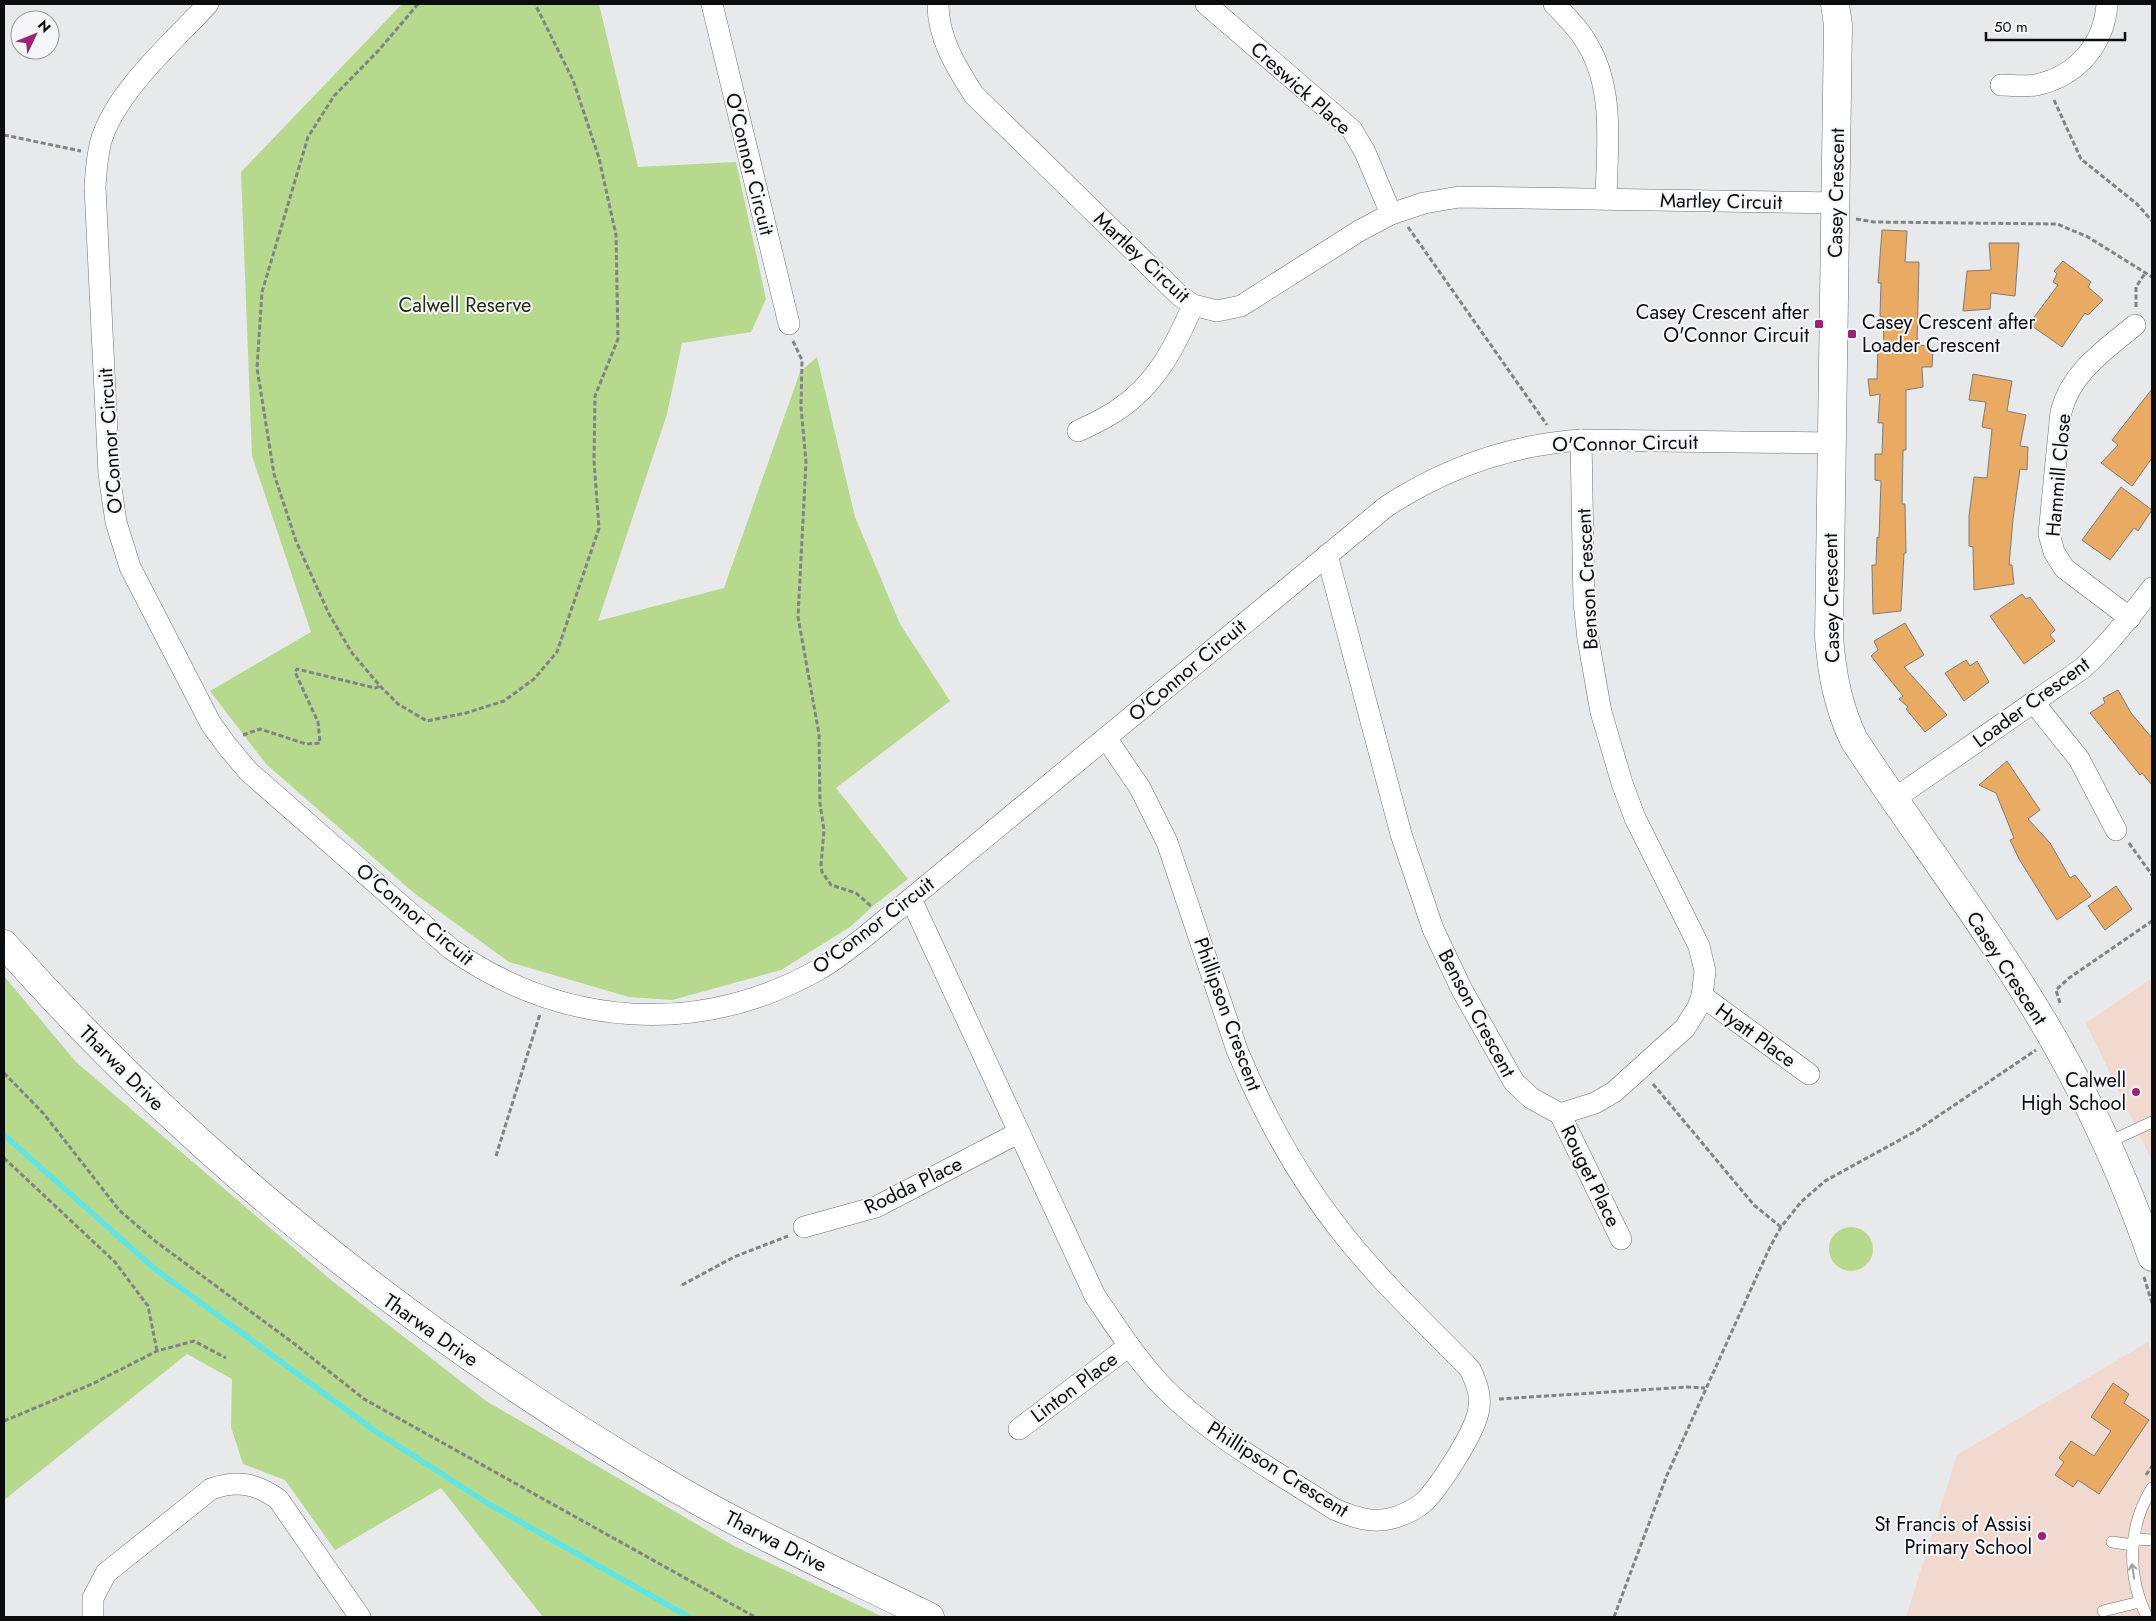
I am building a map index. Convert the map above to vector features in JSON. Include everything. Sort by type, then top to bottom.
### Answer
[{"type":"street","name":"O'Connor Circuit","points":[[208,4],[132,86],[114,111],[98,153],[96,187],[109,474],[116,522],[130,567],[211,724],[235,757],[249,772],[451,949],[472,964],[518,988],[568,1005],[619,1014],[671,1015],[723,1008],[772,992],[819,969],[862,939],[1387,506],[1455,468],[1504,451],[1555,442],[1581,440],[1832,443]]},
{"type":"street","name":"O'Connor Circuit","points":[[712,4],[789,324]]},
{"type":"street","name":"Martley Circuit","points":[[938,4],[946,46],[974,95],[1180,296],[1193,305],[1217,311],[1242,306],[1359,231],[1396,212],[1424,203],[1459,198],[1606,199],[1842,210]]},
{"type":"street","name":"Creswick Place","points":[[1206,4],[1352,130],[1396,212]]},
{"type":"street","points":[[1554,4],[1588,44],[1601,72],[1607,102],[1606,199]]},
{"type":"street","name":"Casey Crescent","points":[[1835,4],[1838,25],[1842,210],[1832,443],[1829,637],[1833,680],[1845,721],[1854,740],[1991,940],[2054,1040],[2107,1143],[2152,1257]]},
{"type":"street","points":[[2001,85],[2035,85],[2060,78],[2082,62],[2098,41],[2106,15],[2107,4]]},
{"type":"street","points":[[1078,431],[1117,411],[1150,382],[1176,346],[1193,305]]},
{"type":"street","name":"Hammill Close","points":[[2130,618],[2064,568],[2054,552],[2049,534],[2061,412],[2065,398],[2082,370],[2135,325]]},
{"type":"street","name":"Benson Crescent","points":[[1327,555],[1401,834],[1433,929],[1462,990],[1514,1082],[1531,1098],[1560,1114],[1596,1103],[1614,1092],[1685,1028],[1698,1007],[1702,996],[1705,971],[1699,946],[1635,818],[1622,783],[1601,712],[1584,602],[1581,440]]},
{"type":"street","name":"Loader Crescent","points":[[1894,799],[2082,668],[2100,652],[2130,618],[2152,588]]},
{"type":"street","points":[[2034,702],[2079,759],[2116,830]]},
{"type":"street","name":"Phillipson Crescent","points":[[911,899],[1095,1296],[1128,1346],[1166,1390],[1210,1428],[1334,1509],[1356,1518],[1379,1520],[1391,1519],[1402,1515],[1423,1503],[1438,1484],[1472,1430],[1478,1413],[1478,1386],[1470,1369],[1391,1288],[1343,1235],[1283,1146],[1251,1083],[1237,1050],[1167,842],[1140,788],[1106,738]]},
{"type":"street","name":"Tharwa Drive","points":[[4,944],[74,1020],[208,1151],[368,1284],[434,1333],[554,1415],[679,1490],[742,1524],[930,1617]]},
{"type":"street","name":"Hyatt Place","points":[[1702,996],[1809,1074]]},
{"type":"street","name":"Rouget Place","points":[[1560,1114],[1621,1239]]},
{"type":"street","name":"Rodda Place","points":[[804,1228],[876,1207],[1018,1132]]},
{"type":"street","name":"Linton Place","points":[[1019,1429],[1128,1346]]},
{"type":"street","points":[[93,1617],[93,1598],[106,1573],[211,1489],[228,1483],[246,1483],[263,1488],[278,1499],[360,1617]]},
{"type":"lane","points":[[2107,1143],[2152,1122]]},
{"type":"lane","points":[[2147,1617],[2140,1602],[2132,1567],[2134,1542],[2143,1503],[2152,1488]]},
{"type":"lane","points":[[2112,1542],[2152,1540]]},
{"type":"lane","points":[[2104,1611],[2140,1602]]},
{"type":"path","points":[[418,4],[379,50],[334,96],[308,137],[262,292],[257,368],[274,474],[296,541],[329,614],[352,653],[380,686],[398,704],[427,721],[466,713],[504,701],[534,679],[557,652],[599,528],[594,461],[595,396],[618,339],[616,235],[598,158],[573,80],[535,4]]},
{"type":"path","points":[[2044,82],[2081,159],[2137,204],[2152,221]]},
{"type":"path","points":[[4,135],[67,149]]},
{"type":"path","points":[[1842,210],[1874,222],[2057,224],[2088,237],[2152,277]]},
{"type":"path","points":[[1396,212],[1550,430]]},
{"type":"path","points":[[2135,325],[2136,287],[2146,272]]},
{"type":"path","points":[[789,324],[794,345],[802,360],[801,407],[806,462],[798,617],[819,734],[820,804],[824,830],[821,865],[822,872],[831,885],[856,893],[869,903]]},
{"type":"path","points":[[248,732],[260,729],[306,744],[320,744],[318,722],[295,672],[296,669],[334,680],[376,688],[380,686]]},
{"type":"path","points":[[2116,830],[2138,852],[2152,875]]},
{"type":"path","points":[[2063,1008],[2056,990],[2069,978],[2152,921]]},
{"type":"path","points":[[496,1156],[536,1026]]},
{"type":"path","points":[[1614,1617],[1667,1475],[1770,1247],[1781,1228],[1801,1202],[1825,1182],[1916,1131],[2054,1040]]},
{"type":"path","points":[[4,1073],[44,1114],[119,1210],[155,1241],[276,1330],[364,1399],[755,1617]]},
{"type":"path","points":[[1648,1076],[1661,1096],[1754,1205],[1781,1228]]},
{"type":"path","points":[[4,1158],[115,1262],[148,1306],[157,1351]]},
{"type":"path","points":[[682,1285],[734,1257],[783,1239],[804,1228]]},
{"type":"path","points":[[4,1421],[92,1384],[157,1351],[194,1341],[226,1358]]},
{"type":"path","points":[[1479,1401],[1687,1387],[1705,1388]]},
{"type":"shaded area","name":"Calwell High School","points":[[2152,978],[2152,1161],[2086,1023]]},
{"type":"shaded area","name":"St Francis of Assisi Primary School","points":[[2148,1342],[2152,1353],[2152,1617],[1906,1617],[1957,1455]]},
{"type":"green space","name":"Calwell Reserve","points":[[402,4],[599,4],[638,167],[736,162],[766,299],[751,332],[682,343],[667,414],[598,621],[724,588],[800,372],[817,357],[855,517],[900,624],[950,701],[836,788],[908,879],[873,906],[850,927],[781,970],[672,1000],[629,997],[509,962],[414,893],[266,764],[210,691],[311,632],[252,456],[241,172]]},
{"type":"green space","points":[[4,976],[76,1062],[331,1280],[486,1401],[734,1546],[883,1617],[543,1617],[441,1488],[335,1550],[285,1480],[243,1464],[231,1427],[232,1379],[187,1354],[4,1500]]},
{"type":"green space","points":[[1847,1227],[1855,1227],[1867,1233],[1873,1249],[1867,1265],[1855,1271],[1847,1271],[1835,1265],[1829,1253],[1829,1245],[1835,1233]]},
{"type":"building","points":[[1882,230],[1907,231],[1905,262],[1919,262],[1917,344],[1933,348],[1932,367],[1922,367],[1923,387],[1906,390],[1906,450],[1903,450],[1902,504],[1905,504],[1906,553],[1904,553],[1901,611],[1873,614],[1872,565],[1876,565],[1877,537],[1879,538],[1881,481],[1875,480],[1875,454],[1882,454],[1883,423],[1878,423],[1880,394],[1870,396],[1868,379],[1877,379],[1878,345],[1884,345],[1883,317],[1880,316],[1881,283],[1878,283]]},
{"type":"building","points":[[1989,243],[2019,243],[2015,296],[1991,293],[1990,309],[1963,311],[1967,271],[1991,270]]},
{"type":"building","points":[[2063,261],[2091,282],[2088,287],[2103,300],[2088,315],[2085,313],[2062,347],[2029,324],[2058,285],[2053,282],[2057,274],[2054,271]]},
{"type":"building","points":[[1973,374],[2012,381],[2007,411],[2026,415],[2020,446],[2028,447],[2027,470],[2020,469],[2013,519],[2009,565],[2012,565],[2014,584],[1974,590],[1973,547],[1969,546],[1969,516],[1974,477],[1987,478],[1992,429],[1982,427],[1986,402],[1969,400]]},
{"type":"building","points":[[2152,389],[2152,458],[2132,486],[2101,463],[2118,445],[2112,440]]},
{"type":"building","points":[[2121,487],[2152,510],[2138,531],[2134,528],[2110,560],[2082,540]]},
{"type":"building","points":[[2022,594],[2026,599],[2030,597],[2055,630],[2050,635],[2055,641],[2024,664],[1990,616]]},
{"type":"building","points":[[1905,623],[1924,655],[1904,667],[1947,715],[1925,732],[1906,709],[1908,707],[1899,699],[1903,696],[1871,656],[1878,650],[1874,641]]},
{"type":"building","points":[[1966,660],[1970,666],[1977,661],[1989,682],[1964,701],[1945,673]]},
{"type":"building","points":[[2118,690],[2131,713],[2152,738],[2152,785],[2142,773],[2140,775],[2090,713],[2105,703],[2103,698]]},
{"type":"building","points":[[2007,761],[2040,810],[2028,819],[2050,843],[2070,878],[2075,875],[2091,896],[2057,920],[2019,859],[2010,840],[2014,838],[1996,793],[1979,785]]},
{"type":"building","points":[[2116,886],[2132,909],[2105,930],[2088,906]]},
{"type":"building","points":[[2113,1383],[2129,1394],[2124,1403],[2149,1420],[2099,1494],[2078,1480],[2073,1487],[2055,1475],[2064,1462],[2059,1458],[2071,1441],[2094,1456],[2111,1431],[2091,1417]]},
{"type":"waterway","points":[[4,1135],[155,1269],[375,1431],[487,1503],[689,1617]]},
{"type":"place","name":"Casey Crescent after O'Connor Circuit","points":[[1819,324]]},
{"type":"place","name":"Casey Crescent after Loader Crescent","points":[[1852,334]]},
{"type":"place","name":"Calwell High School","points":[[2136,1092]]},
{"type":"place","name":"St Francis of Assisi Primary School","points":[[2042,1536]]}]
